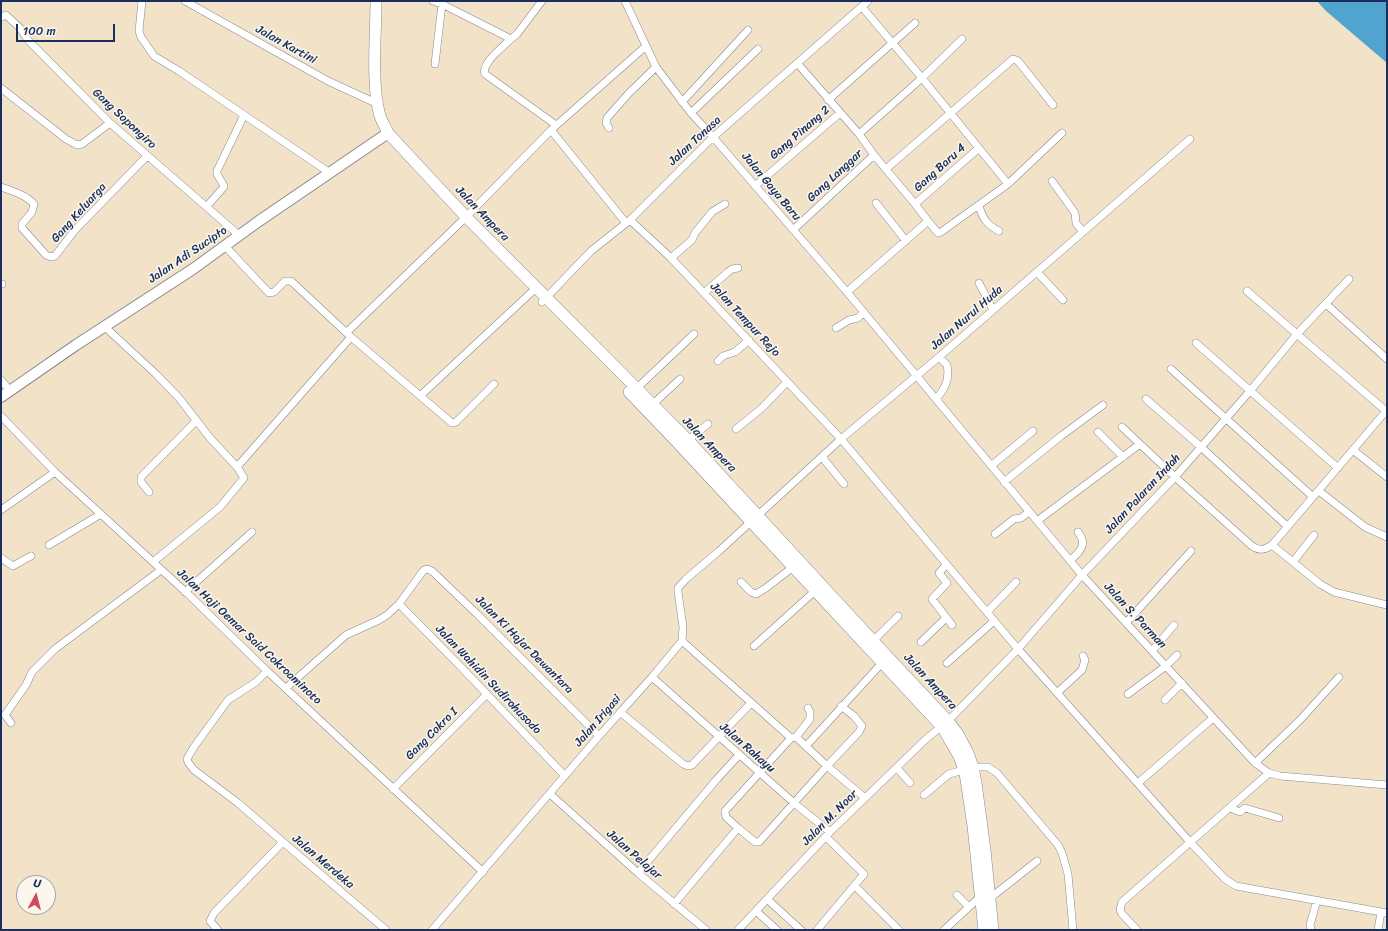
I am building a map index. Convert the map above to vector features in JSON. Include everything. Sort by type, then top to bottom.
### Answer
[{"type":"main road","name":"Jalan Ampera","points":[[370,1],[370,71],[375,103],[381,118],[385,135],[464,219],[534,290],[688,440],[793,567],[882,664],[945,724],[958,734],[968,753],[968,769],[976,783],[985,850],[984,930]]},
{"type":"main road","name":"Jalan Ampera","points":[[375,103],[376,1]]},
{"type":"main road","name":"Jalan Ampera","points":[[544,300],[674,438],[873,641],[945,724]]},
{"type":"main road","name":"Jalan Ampera","points":[[985,897],[993,930]]},
{"type":"street","points":[[142,1],[139,35],[154,56],[179,71],[330,173]]},
{"type":"street","name":"Jalan Kartini","points":[[185,1],[328,81],[375,103]]},
{"type":"street","points":[[433,1],[442,4],[511,39],[517,34],[542,1]]},
{"type":"street","name":"Jalan Gaya Baru","points":[[625,1],[656,67],[682,102],[847,292],[914,372]]},
{"type":"street","name":"Jalan Tonasa","points":[[544,300],[591,251],[628,221],[713,137],[868,1]]},
{"type":"street","points":[[435,64],[442,4]]},
{"type":"street","points":[[862,7],[1008,184]]},
{"type":"street","name":"Gang Sopongiro","points":[[1,17],[6,15],[20,28],[28,40],[110,122],[240,236]]},
{"type":"street","points":[[828,100],[915,23]]},
{"type":"street","points":[[682,102],[748,30]]},
{"type":"street","name":"Jalan Tempur Rejo","points":[[511,39],[486,64],[484,70],[485,74],[553,127],[628,221],[671,258],[841,439],[1018,649],[1190,842],[1225,879],[1240,887],[1384,912]]},
{"type":"street","points":[[859,134],[922,78],[962,39]]},
{"type":"street","points":[[236,467],[349,335],[553,127],[646,46]]},
{"type":"street","points":[[691,113],[758,49]]},
{"type":"street","points":[[886,169],[1013,59],[1018,60],[1053,105]]},
{"type":"street","points":[[798,64],[859,134],[936,232],[941,232],[1008,184],[1062,133]]},
{"type":"street","points":[[609,128],[606,123],[607,118],[629,93],[656,67]]},
{"type":"street","points":[[1,88],[66,139],[77,145],[82,144],[110,122]]},
{"type":"street","name":"Gang Pinang 2","points":[[755,186],[840,113]]},
{"type":"street","points":[[207,206],[224,186],[216,174],[244,115]]},
{"type":"street","name":"Jalan Adi Sucipto","points":[[1,397],[240,236],[385,135]]},
{"type":"street","name":"Jalan Nurul Huda","points":[[754,518],[914,372],[939,357],[1190,139]]},
{"type":"street","name":"Gang Baru 4","points":[[915,204],[979,148]]},
{"type":"street","name":"Gang Langgar","points":[[793,230],[874,155]]},
{"type":"street","name":"Gang Keluarga","points":[[1,187],[18,193],[34,204],[32,212],[22,226],[46,255],[52,257],[56,256],[75,230],[147,156]]},
{"type":"street","points":[[1052,181],[1075,213],[1076,223],[1083,232]]},
{"type":"street","points":[[876,203],[906,241]]},
{"type":"street","points":[[671,258],[692,240],[695,233],[712,212],[725,204]]},
{"type":"street","points":[[979,205],[983,218],[989,226],[999,231]]},
{"type":"street","points":[[847,292],[928,222]]},
{"type":"street","points":[[225,246],[269,293],[274,292],[285,280],[291,281],[349,335],[450,422],[454,423],[494,384]]},
{"type":"street","points":[[704,293],[732,269],[738,268]]},
{"type":"street","points":[[1037,272],[1063,300]]},
{"type":"street","name":"Jalan Palaran Indah","points":[[945,724],[1018,649],[1082,575],[1175,477],[1250,391],[1297,334],[1349,279]]},
{"type":"street","points":[[979,283],[993,310]]},
{"type":"street","points":[[420,396],[534,290]]},
{"type":"street","points":[[1122,427],[1252,546],[1258,550],[1265,550],[1272,545],[1312,496],[1319,491],[1387,411],[1247,291]]},
{"type":"street","points":[[1326,304],[1387,359]]},
{"type":"street","points":[[836,328],[849,320],[858,318],[864,312]]},
{"type":"street","points":[[105,327],[157,375],[179,398],[196,421],[244,478],[227,499],[153,562]]},
{"type":"street","points":[[636,389],[694,334]]},
{"type":"street","points":[[718,361],[723,356],[735,352],[749,340]]},
{"type":"street","points":[[1196,343],[1338,468]]},
{"type":"street","points":[[936,399],[944,391],[948,375],[947,365],[939,357]]},
{"type":"street","points":[[1171,369],[1312,496]]},
{"type":"street","name":"Jalan S. Parman","points":[[914,372],[1082,575],[1255,763],[1269,773],[1280,776],[1387,785]]},
{"type":"street","points":[[652,405],[680,378]]},
{"type":"street","points":[[1,380],[10,391]]},
{"type":"street","points":[[736,429],[762,408],[787,382]]},
{"type":"street","points":[[1146,399],[1287,526]]},
{"type":"street","points":[[1004,482],[1061,436],[1103,405]]},
{"type":"street","name":"Jalan Haji Oemar Said Cokroaminoto","points":[[1,416],[56,472],[483,872]]},
{"type":"street","points":[[149,492],[141,482],[140,477],[196,421]]},
{"type":"street","points":[[688,440],[708,424]]},
{"type":"street","points":[[991,466],[1033,430]]},
{"type":"street","points":[[1098,432],[1123,457]]},
{"type":"street","points":[[1037,521],[1140,444]]},
{"type":"street","points":[[1353,450],[1387,477]]},
{"type":"street","points":[[822,457],[844,484]]},
{"type":"street","points":[[1,510],[56,472]]},
{"type":"street","points":[[1319,491],[1361,524],[1387,537]]},
{"type":"street","points":[[995,534],[1014,519],[1021,518],[1029,512]]},
{"type":"street","points":[[49,545],[101,514]]},
{"type":"street","points":[[754,518],[686,579],[678,588],[683,627],[682,641],[751,703],[806,746],[865,798]]},
{"type":"street","points":[[185,592],[252,532]]},
{"type":"street","points":[[1070,561],[1082,547],[1083,541],[1078,532]]},
{"type":"street","points":[[1293,562],[1314,535]]},
{"type":"street","points":[[1272,545],[1320,584],[1334,592],[1387,606]]},
{"type":"street","points":[[1126,623],[1191,551]]},
{"type":"street","points":[[1,558],[13,566],[31,556]]},
{"type":"street","points":[[946,565],[939,573],[947,584]]},
{"type":"street","points":[[741,582],[751,592],[756,594],[793,567]]},
{"type":"street","name":"Jalan Ki Hajar Dewantara","points":[[399,604],[424,570],[427,569],[432,571],[599,736]]},
{"type":"street","points":[[11,723],[5,715],[26,685],[29,676],[34,669],[55,649],[161,570]]},
{"type":"street","points":[[952,625],[932,599],[956,576]]},
{"type":"street","points":[[987,612],[1016,582]]},
{"type":"street","points":[[754,646],[815,591]]},
{"type":"street","points":[[286,688],[346,635],[379,620],[399,604]]},
{"type":"street","name":"Jalan Wahidin Sudirohusodo","points":[[399,604],[563,774]]},
{"type":"street","points":[[873,641],[898,616]]},
{"type":"street","points":[[921,642],[946,618]]},
{"type":"street","points":[[947,663],[994,621]]},
{"type":"street","points":[[1152,651],[1174,625]]},
{"type":"street","name":"Jalan Irigasi","points":[[432,930],[550,794],[563,774],[652,677],[682,641]]},
{"type":"street","points":[[1128,694],[1166,666],[1178,654]]},
{"type":"street","points":[[1057,693],[1082,670],[1085,660],[1083,656]]},
{"type":"street","points":[[806,746],[840,706],[882,664]]},
{"type":"street","points":[[267,671],[256,682],[228,700],[187,759],[194,770],[238,803],[283,842]]},
{"type":"street","name":"Jalan Rahayu","points":[[652,677],[828,834],[864,872],[864,876],[855,886]]},
{"type":"street","points":[[1255,763],[1300,720],[1339,677]]},
{"type":"street","points":[[1165,700],[1182,683]]},
{"type":"street","name":"Gang Cokro I","points":[[393,789],[487,694]]},
{"type":"street","points":[[620,712],[683,764],[688,766],[692,765],[751,703]]},
{"type":"street","points":[[808,708],[810,712],[810,719],[759,772],[725,811],[726,817],[754,842],[758,843],[773,828],[862,728],[857,719],[840,706]]},
{"type":"street","points":[[1138,783],[1213,718]]},
{"type":"street","name":"Jalan M. Noor","points":[[738,930],[828,834],[926,739],[945,724]]},
{"type":"street","points":[[638,873],[739,755]]},
{"type":"street","points":[[924,795],[949,774],[968,769],[988,767],[997,773],[1058,845],[1065,860],[1068,874],[1073,930]]},
{"type":"street","points":[[897,768],[910,783]]},
{"type":"street","points":[[1134,929],[1120,910],[1122,902],[1269,773]]},
{"type":"street","name":"Jalan Pelajar","points":[[550,794],[638,873],[706,930]]},
{"type":"street","points":[[1230,808],[1240,812],[1245,808],[1279,818]]},
{"type":"street","points":[[674,904],[738,828]]},
{"type":"street","name":"Jalan Merdeka","points":[[218,930],[210,921],[214,913],[283,842],[386,930]]},
{"type":"street","points":[[944,930],[969,907],[1037,861]]},
{"type":"street","points":[[817,930],[855,886],[899,930]]},
{"type":"street","points":[[957,895],[969,907]]},
{"type":"street","points":[[767,898],[801,930]]},
{"type":"street","points":[[1311,930],[1310,925],[1317,900]]},
{"type":"street","points":[[756,911],[777,930]]},
{"type":"street","points":[[1378,930],[1384,912]]},
{"type":"water","points":[[1317,1],[1387,1],[1387,63],[1326,11]]}]
